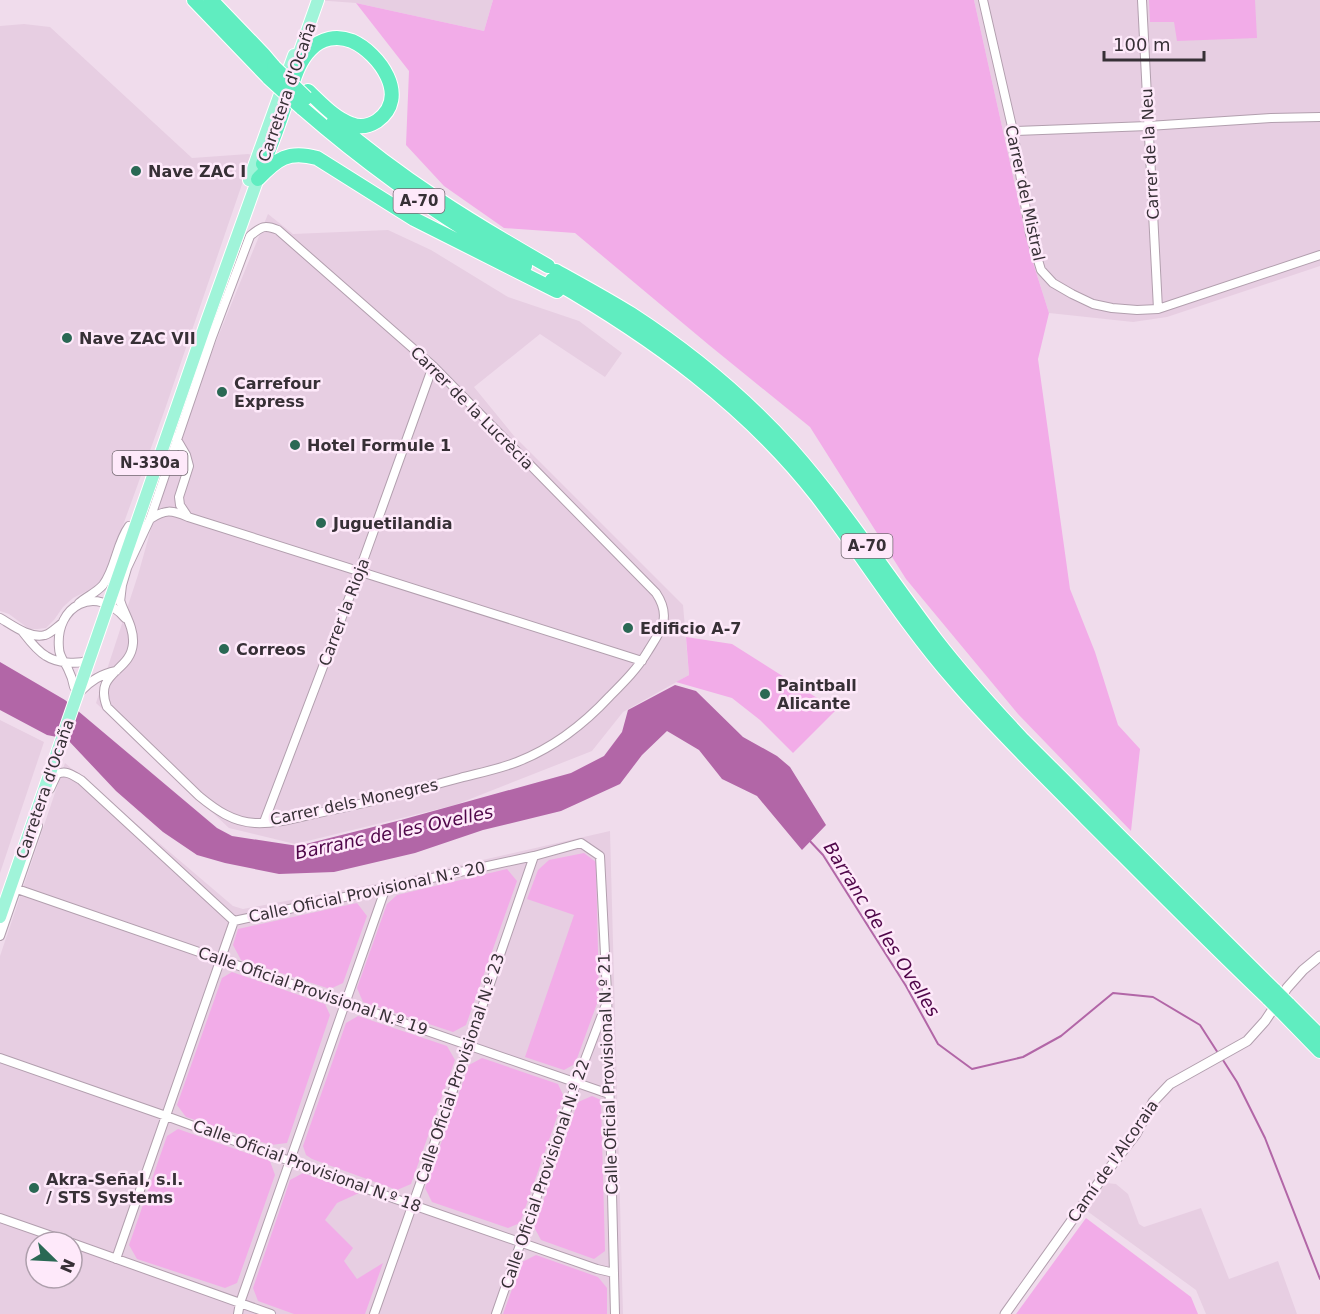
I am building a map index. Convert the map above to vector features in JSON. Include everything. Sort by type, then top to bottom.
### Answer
[{"type":"highway","points":[[187,0],[221,37],[267,64]]},
{"type":"highway","name":"A-70","points":[[194,0],[305,99],[355,153],[412,196],[484,242],[631,314],[670,341],[765,422],[830,496],[931,633],[969,680],[1140,865],[1284,1007],[1320,1051]]},
{"type":"highway","name":"A-70","points":[[211,0],[267,64]]},
{"type":"highway","points":[[263,164],[301,62],[312,47],[328,39],[346,39],[366,49],[377,59],[390,82],[390,102],[386,111],[381,118],[365,126],[343,121],[333,113],[305,99]]},
{"type":"highway","points":[[258,179],[278,160],[288,156],[299,154],[317,158],[414,219],[585,307],[698,377]]},
{"type":"highway","name":"A-70","points":[[551,274],[698,377],[746,419],[781,454],[816,494],[953,680],[1041,773],[1140,865]]},
{"type":"highway","name":"A-70","points":[[1284,1007],[1320,1036]]},
{"type":"main road","name":"Carretera d'Ocaña","points":[[111,603],[129,526],[313,0]]},
{"type":"main road","name":"Carretera d'Ocaña","points":[[0,917],[75,691],[111,603],[182,393],[208,328],[318,0]]},
{"type":"main road","name":"Carretera d'Ocaña","points":[[0,903],[58,743]]},
{"type":"street","name":"Carrer del Mistral","points":[[983,0],[1012,131],[1030,234],[1041,270],[1053,283],[1093,304],[1112,309],[1158,309],[1320,255]]},
{"type":"street","name":"Carrer de la Neu","points":[[1142,0],[1158,309]]},
{"type":"street","points":[[1012,131],[1320,117]]},
{"type":"street","name":"Carrer de la Lucrècia","points":[[260,228],[268,226],[278,230],[433,366],[656,593],[662,602],[664,611]]},
{"type":"street","name":"Carretera d'Ocaña","points":[[111,603],[122,585],[120,575],[150,519],[206,355],[208,328],[222,309],[250,236],[260,228]]},
{"type":"street","points":[[208,328],[222,309]]},
{"type":"street","name":"Carretera d'Ocaña","points":[[182,393],[206,355]]},
{"type":"street","name":"Carrer la Rioja","points":[[264,822],[359,572],[433,366]]},
{"type":"street","points":[[171,426],[189,466],[179,498],[180,506],[188,517]]},
{"type":"street","points":[[150,519],[161,512],[173,511],[642,661]]},
{"type":"street","name":"Carretera d'Ocaña","points":[[61,624],[65,615],[103,585],[110,573],[124,532],[129,526]]},
{"type":"street","points":[[77,605],[87,602],[111,603],[130,624]]},
{"type":"street","points":[[111,603],[130,624]]},
{"type":"street","name":"Carrer dels Monegres","points":[[130,624],[133,642],[131,650],[127,659],[105,683],[103,690],[107,707],[214,809],[233,819],[255,823],[282,821],[365,803],[518,762],[551,744],[599,708],[642,661],[660,632],[664,621],[664,611]]},
{"type":"street","points":[[0,618],[33,635],[45,635],[61,624]]},
{"type":"street","points":[[61,624],[58,649],[75,691],[103,674],[116,671]]},
{"type":"street","points":[[22,631],[29,641],[47,657],[63,661],[86,661]]},
{"type":"street","name":"Carretera d'Ocaña","points":[[0,936],[52,783],[57,774],[63,772]]},
{"type":"street","name":"Calle Oficial Provisional N.º 20","points":[[63,772],[69,772],[81,780],[234,921],[534,856],[581,843]]},
{"type":"street","name":"Calle Oficial Provisional N.º 21","points":[[581,843],[600,856],[607,1001],[615,1314]]},
{"type":"street","name":"Calle Oficial Provisional N.º 23","points":[[374,1314],[534,856]]},
{"type":"street","points":[[238,1314],[386,887]]},
{"type":"street","name":"Calle Oficial Provisional N.º 19","points":[[17,889],[609,1094]]},
{"type":"street","points":[[116,1259],[234,921]]},
{"type":"street","name":"Camí de l'Alcoraia","points":[[1005,1314],[1104,1174],[1136,1134],[1153,1102],[1170,1084],[1247,1041],[1287,988],[1303,970],[1320,957]]},
{"type":"street","name":"Calle Oficial Provisional N.º 22","points":[[496,1314],[607,1001]]},
{"type":"street","name":"Calle Oficial Provisional N.º 18","points":[[0,1058],[597,1269],[614,1273]]},
{"type":"street","points":[[0,1218],[36,1230]]},
{"type":"street","points":[[84,1247],[271,1314]]},
{"type":"shaded area","points":[[315,0],[493,0],[484,31],[356,3]]},
{"type":"shaded area","points":[[493,0],[974,0],[1030,253],[1049,313],[1038,359],[1070,589],[1095,652],[1118,725],[1140,749],[1131,831],[1018,714],[906,579],[810,427],[575,233],[504,228],[444,186],[406,145],[409,71],[356,3],[484,31]]},
{"type":"shaded area","points":[[974,0],[1320,0],[1320,266],[1167,317],[1133,322],[1049,313],[1030,253]]},
{"type":"shaded area","points":[[1149,0],[1255,0],[1257,38],[1177,41],[1174,22],[1150,22]]},
{"type":"shaded area","points":[[24,24],[50,27],[192,158],[252,155],[164,412],[105,575],[95,587],[73,598],[46,628],[37,629],[29,629],[9,614],[0,611],[0,26]]},
{"type":"shaded area","points":[[268,214],[293,234],[388,230],[431,250],[508,297],[579,321],[622,353],[605,377],[540,334],[474,387],[514,436],[683,605],[689,675],[623,712],[592,751],[455,805],[295,844],[229,828],[96,703],[138,575],[176,440]]},
{"type":"shaded area","name":"Paintball Alicante","points":[[686,637],[732,644],[836,710],[793,753],[760,720],[732,698],[676,682],[689,675]]},
{"type":"shaded area","points":[[0,720],[44,742],[0,873]]},
{"type":"shaded area","points":[[65,763],[233,906],[243,909],[386,882],[610,831],[623,1314],[0,1314],[0,956]]},
{"type":"shaded area","points":[[584,853],[596,862],[599,998],[575,1064],[564,1070],[525,1057],[574,915],[527,899],[538,870],[549,860]]},
{"type":"shaded area","points":[[507,869],[517,881],[466,1025],[453,1032],[363,1002],[357,988],[387,904],[397,895]]},
{"type":"shaded area","points":[[357,903],[367,916],[343,983],[330,989],[241,960],[233,945],[238,929]]},
{"type":"shaded area","points":[[232,972],[325,1004],[330,1015],[287,1143],[271,1145],[186,1117],[177,1105],[222,978]]},
{"type":"shaded area","points":[[358,1016],[447,1046],[455,1060],[411,1184],[397,1190],[312,1159],[306,1155],[303,1146],[346,1023]]},
{"type":"shaded area","points":[[482,1058],[558,1084],[564,1097],[520,1223],[508,1228],[432,1202],[425,1188],[469,1065]]},
{"type":"shaded area","points":[[592,1096],[601,1100],[605,1251],[594,1259],[541,1240],[534,1227],[578,1102]]},
{"type":"shaded area","points":[[178,1129],[270,1161],[275,1175],[237,1283],[225,1288],[137,1259],[129,1245],[167,1136]]},
{"type":"shaded area","points":[[303,1173],[359,1193],[337,1203],[325,1220],[353,1248],[344,1261],[357,1279],[383,1263],[365,1314],[294,1314],[258,1301],[253,1288],[290,1180]]},
{"type":"shaded area","points":[[1106,1183],[1116,1184],[1128,1194],[1139,1224],[1144,1227],[1201,1208],[1229,1279],[1278,1261],[1297,1314],[1206,1314],[1196,1290],[1087,1211]]},
{"type":"shaded area","points":[[1086,1218],[1191,1297],[1198,1314],[1016,1314]]},
{"type":"shaded area","points":[[536,1255],[598,1277],[607,1288],[607,1314],[503,1314],[522,1262]]},
{"type":"water","points":[[0,662],[65,700],[217,828],[232,836],[298,846],[571,773],[604,756],[622,732],[628,710],[675,685],[696,691],[743,737],[777,756],[790,767],[826,825],[802,850],[757,796],[722,779],[699,750],[667,731],[642,755],[620,784],[561,811],[483,830],[415,853],[334,872],[279,874],[197,855],[163,832],[116,791],[67,739],[47,735],[0,710]]},
{"type":"waterway","name":"Barranc de les Ovelles","points":[[808,839],[823,855],[906,986],[938,1044],[972,1069],[1023,1057],[1061,1036],[1113,993],[1153,997],[1200,1025],[1218,1053]]},
{"type":"waterway","name":"Barranc de les Ovelles","points":[[1221,1057],[1237,1082],[1265,1138],[1320,1279]]},
{"type":"place","name":"Nave ZAC I","points":[[136,171]]},
{"type":"place","name":"Nave ZAC VII","points":[[67,338]]},
{"type":"place","name":"Carrefour Express","points":[[222,392]]},
{"type":"place","name":"Hotel Formule 1","points":[[295,445]]},
{"type":"place","name":"Juguetilandia","points":[[321,523]]},
{"type":"place","name":"Edificio A-7","points":[[628,628]]},
{"type":"place","name":"Correos","points":[[224,649]]},
{"type":"place","name":"Paintball Alicante","points":[[765,694]]},
{"type":"place","name":"Akra-Señal, s.l. / STS Systems","points":[[34,1188]]}]
